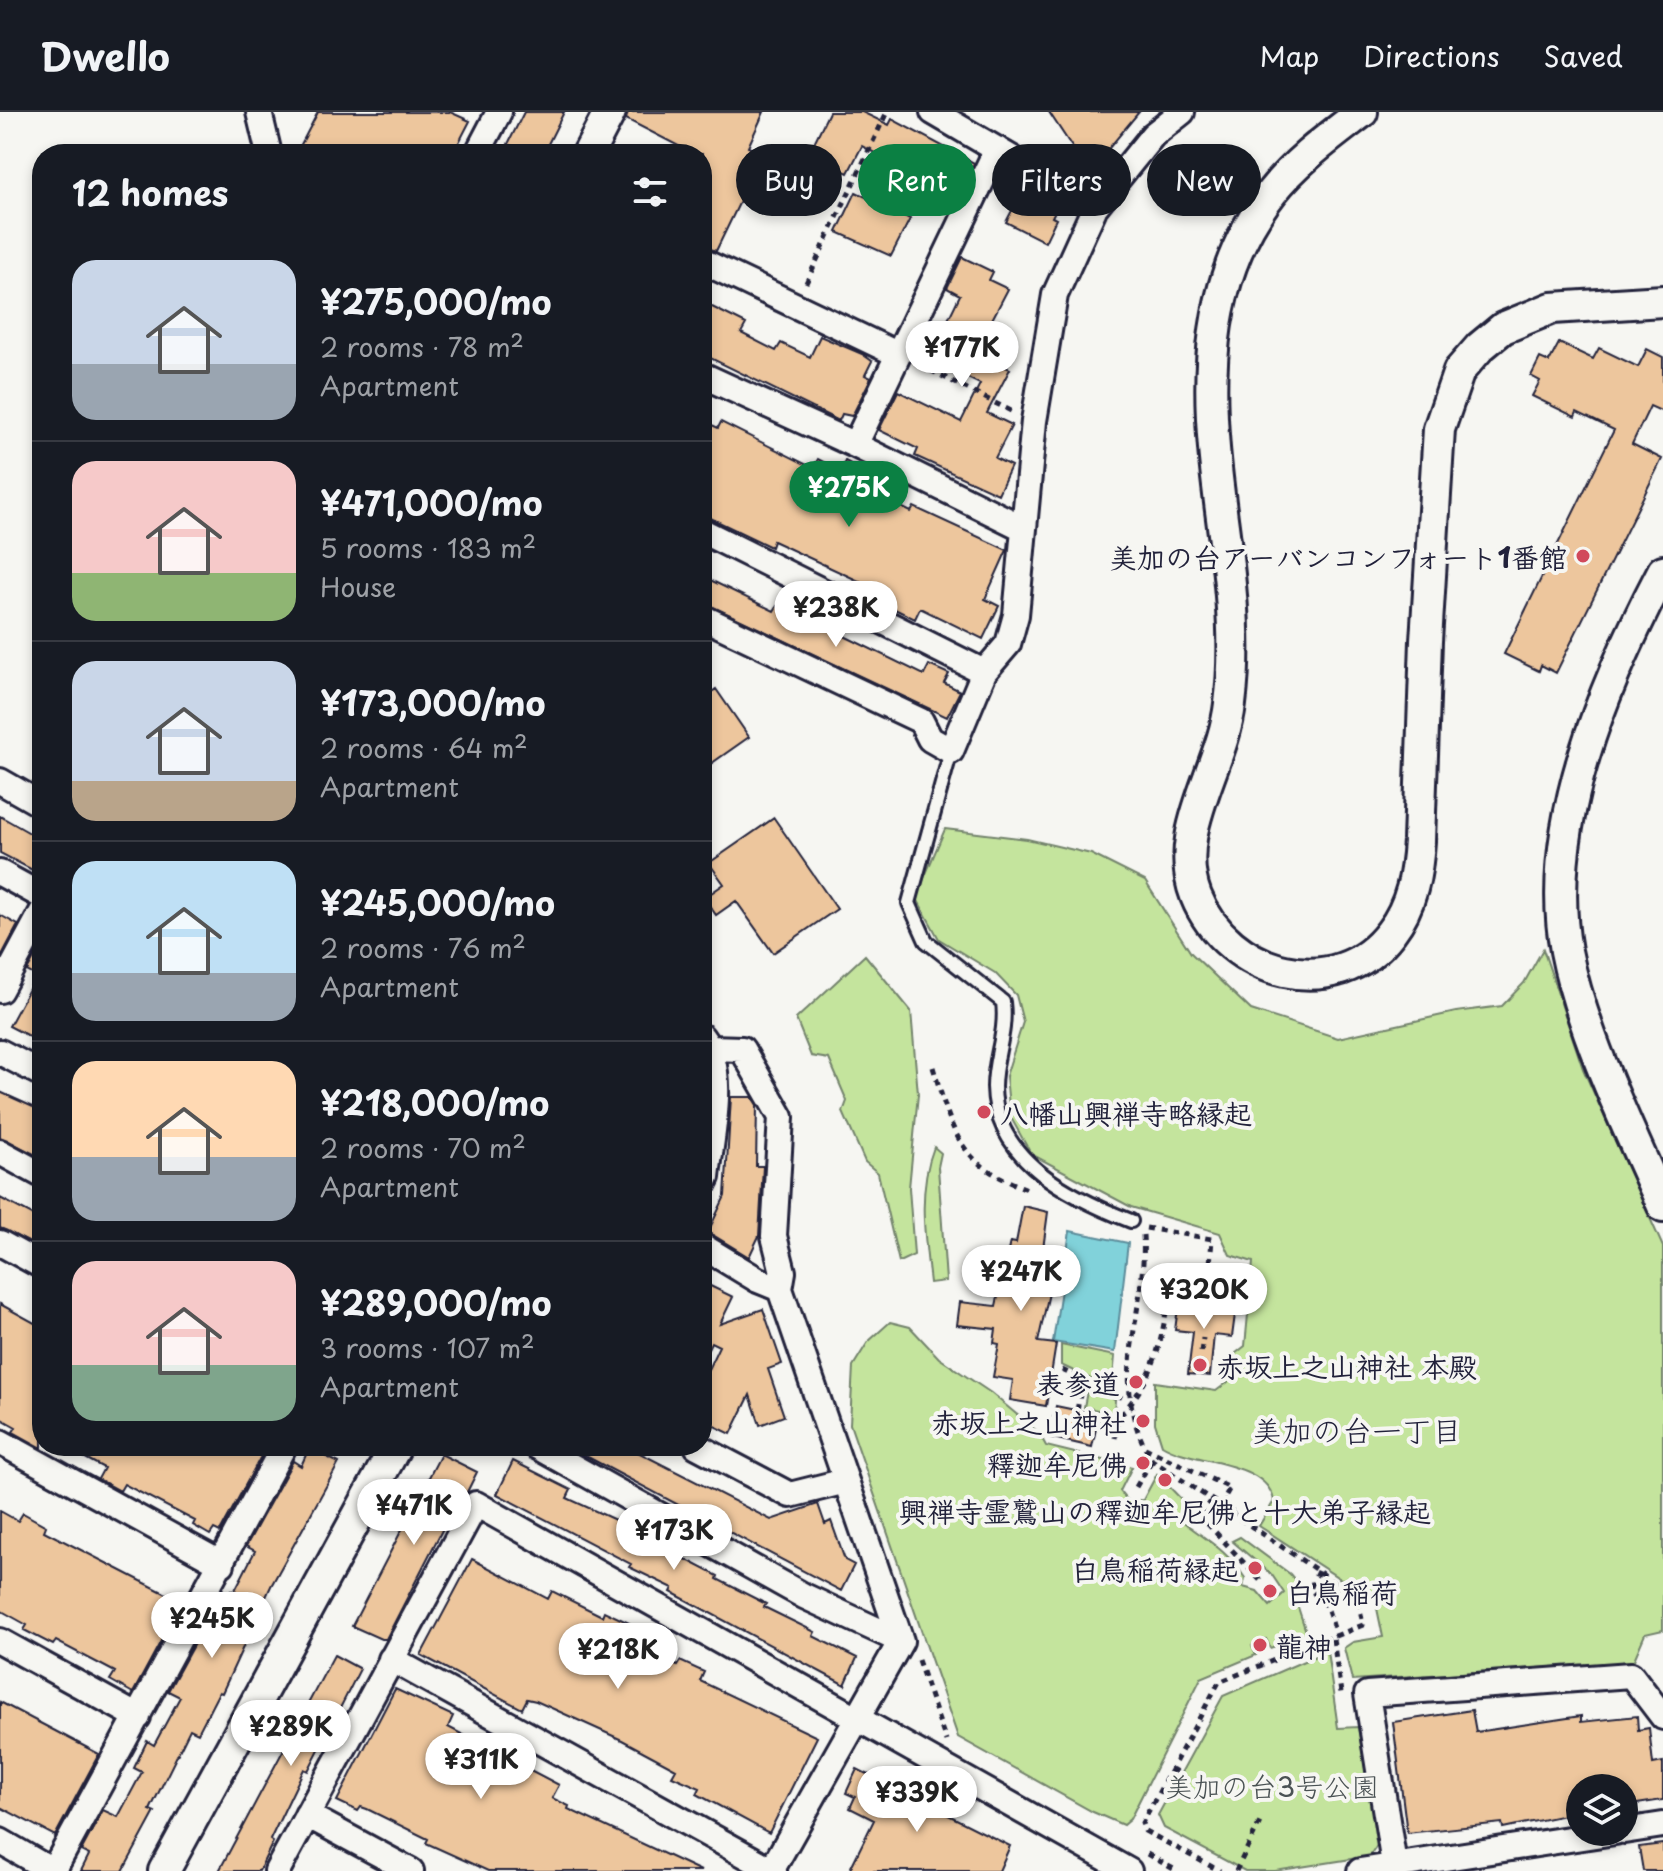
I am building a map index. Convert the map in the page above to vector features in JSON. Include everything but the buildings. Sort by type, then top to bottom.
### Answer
[{"type":"street","points":[[259,112],[267,144]]},
{"type":"street","points":[[482,144],[499,112]]},
{"type":"street","points":[[593,144],[610,112]]},
{"type":"street","points":[[933,112],[992,146]]},
{"type":"street","points":[[1131,162],[1153,135],[1182,112]]},
{"type":"street","points":[[1362,112],[1325,140],[1272,192],[1248,231],[1224,283],[1211,345],[1215,457],[1232,596],[1234,650],[1230,705],[1221,750],[1192,830],[1188,868],[1210,924],[1225,940],[1260,965],[1302,973],[1321,972],[1352,963],[1369,954],[1391,932],[1408,904],[1417,873],[1439,429],[1459,371],[1480,347],[1503,328],[1552,308],[1663,301]]},
{"type":"street","points":[[855,445],[992,159]]},
{"type":"street","points":[[712,622],[921,721],[930,739],[951,751],[984,672],[1008,644],[1016,615],[1034,421],[1055,295],[1091,216]]},
{"type":"street","points":[[712,266],[897,354]]},
{"type":"street","points":[[712,380],[855,445],[1023,528]]},
{"type":"street","points":[[712,536],[984,672]]},
{"type":"street","points":[[1663,571],[1604,703],[1572,793],[1560,876],[1566,952],[1590,1028],[1663,1206]]},
{"type":"street","points":[[0,781],[32,799]]},
{"type":"street","points":[[0,873],[32,891]]},
{"type":"street","points":[[0,990],[32,931]]},
{"type":"street","points":[[391,1659],[773,1871],[901,1641],[780,1289],[783,1272],[774,1236],[781,1117],[742,1049],[712,1043]]},
{"type":"street","points":[[0,1052],[32,1069]]},
{"type":"street","points":[[712,1081],[712,1118]]},
{"type":"street","points":[[0,1152],[32,1170]]},
{"type":"street","points":[[0,1243],[32,1261]]},
{"type":"street","points":[[712,1252],[758,1280],[780,1289]]},
{"type":"street","points":[[0,1442],[222,1564]]},
{"type":"street","points":[[712,1454],[790,1495],[846,1481]]},
{"type":"street","points":[[0,1841],[52,1871],[279,1456]]},
{"type":"street","points":[[164,1871],[391,1456]]},
{"type":"street","points":[[554,1456],[804,1596],[901,1641]]},
{"type":"street","points":[[277,1871],[476,1504],[858,1722],[1132,1860]]},
{"type":"street","points":[[0,1641],[138,1717]]},
{"type":"street","points":[[1395,1868],[1367,1694],[1631,1675],[1663,1717]]},
{"type":"street","points":[[307,1815],[411,1871]]},
{"type":"street","points":[[1638,1829],[1663,1825]]},
{"type":"street","points":[[1360,1871],[1566,1840]]},
{"type":"lane","points":[[951,751],[909,903],[926,941],[1003,1002],[1006,1025],[994,1086],[998,1119],[1016,1150],[1061,1189],[1131,1221]]},
{"type":"path","points":[[795,306],[887,112]]},
{"type":"path","points":[[897,354],[1034,421]]},
{"type":"path","points":[[933,1067],[951,1123],[962,1145],[978,1164],[995,1177],[1033,1191],[1061,1189]]},
{"type":"path","points":[[1207,1303],[1212,1239],[1143,1228],[1127,1382],[1129,1405],[1144,1447],[1152,1460],[1318,1571],[1359,1603],[1363,1625],[1219,1682],[1142,1823],[1145,1831],[1220,1871]]},
{"type":"path","points":[[1115,1438],[1119,1415],[1143,1388],[1157,1357],[1171,1279],[1209,1283]]},
{"type":"path","points":[[1208,1296],[1237,1298]]},
{"type":"path","points":[[1201,1352],[1203,1338]]},
{"type":"path","points":[[1062,1370],[1129,1405]]},
{"type":"path","points":[[1077,1410],[1084,1380]]},
{"type":"path","points":[[1144,1447],[1230,1488],[1223,1500],[1236,1516]]},
{"type":"path","points":[[1136,1487],[1152,1460]]},
{"type":"path","points":[[1201,1515],[1212,1500]]},
{"type":"path","points":[[1191,1506],[1260,1580]]},
{"type":"path","points":[[1318,1571],[1310,1589],[1327,1607],[1335,1638],[1343,1706]]},
{"type":"path","points":[[901,1641],[914,1649],[946,1741],[959,1748]]},
{"type":"path","points":[[1172,1769],[1180,1774]]},
{"type":"path","points":[[1236,1871],[1260,1822]]},
{"type":"path","points":[[1132,1860],[1177,1871]]},
{"type":"green space","points":[[945,829],[1027,839],[1091,854],[1145,881],[1191,953],[1251,1010],[1338,1038],[1456,1012],[1502,1006],[1524,983],[1543,949],[1583,1069],[1663,1247],[1663,1630],[1645,1634],[1633,1662],[1352,1680],[1344,1648],[1353,1642],[1383,1637],[1374,1594],[1339,1578],[1259,1526],[1274,1501],[1268,1488],[1258,1478],[1243,1470],[1162,1445],[1155,1423],[1155,1382],[1216,1391],[1228,1382],[1231,1357],[1245,1346],[1253,1262],[1230,1255],[1220,1233],[1131,1207],[1031,1154],[1010,1116],[1006,1076],[1023,1022],[1016,995],[995,973],[939,939],[916,897]]},
{"type":"green space","points":[[865,955],[911,1011],[918,1094],[909,1188],[914,1255],[899,1262],[878,1173],[865,1162],[843,1112],[847,1101],[829,1059],[811,1056],[796,1019]]},
{"type":"green space","points":[[934,1147],[941,1153],[938,1167],[946,1281],[930,1283],[924,1197]]},
{"type":"green space","points":[[890,1322],[910,1327],[939,1358],[991,1393],[1039,1433],[1046,1446],[1132,1467],[1120,1491],[1128,1501],[1143,1500],[1157,1474],[1185,1503],[1181,1520],[1223,1552],[1245,1578],[1243,1587],[1257,1591],[1270,1606],[1284,1593],[1272,1575],[1232,1541],[1240,1537],[1290,1574],[1299,1585],[1296,1601],[1307,1635],[1270,1648],[1266,1639],[1252,1646],[1256,1655],[1201,1678],[1130,1819],[1123,1825],[1093,1812],[958,1737],[850,1424],[853,1366],[868,1342]]},
{"type":"green space","points":[[1061,1345],[1115,1356],[1112,1389],[1061,1365]]},
{"type":"green space","points":[[1088,1386],[1115,1399],[1114,1415],[1108,1425],[1101,1423],[1102,1411],[1084,1407]]},
{"type":"green space","name":"美加の台3号公園","points":[[1327,1651],[1338,1728],[1358,1727],[1378,1844],[1370,1856],[1275,1871],[1245,1871],[1164,1828],[1158,1815],[1223,1696]]},
{"type":"water","points":[[1070,1231],[1128,1243],[1115,1352],[1053,1342]]},
{"type":"place","name":"美加の台アーバンコンフォート1番館","points":[[1583,556]]},
{"type":"place","name":"八幡山興禅寺略縁起","points":[[984,1112]]},
{"type":"place","name":"赤坂上之山神社 本殿","points":[[1200,1365]]},
{"type":"place","name":"表参道","points":[[1136,1382]]},
{"type":"place","name":"赤坂上之山神社","points":[[1143,1421]]},
{"type":"place","name":"釋迦牟尼佛","points":[[1143,1463]]},
{"type":"place","name":"興禅寺霊鷲山の釋迦牟尼佛と十大弟子縁起","points":[[1165,1480]]},
{"type":"place","name":"白鳥稲荷縁起","points":[[1255,1568]]},
{"type":"place","name":"白鳥稲荷","points":[[1270,1591]]},
{"type":"place","name":"龍神","points":[[1260,1645]]},
{"type":"district","name":"美加の台一丁目","points":[[1357,1429]]}]
